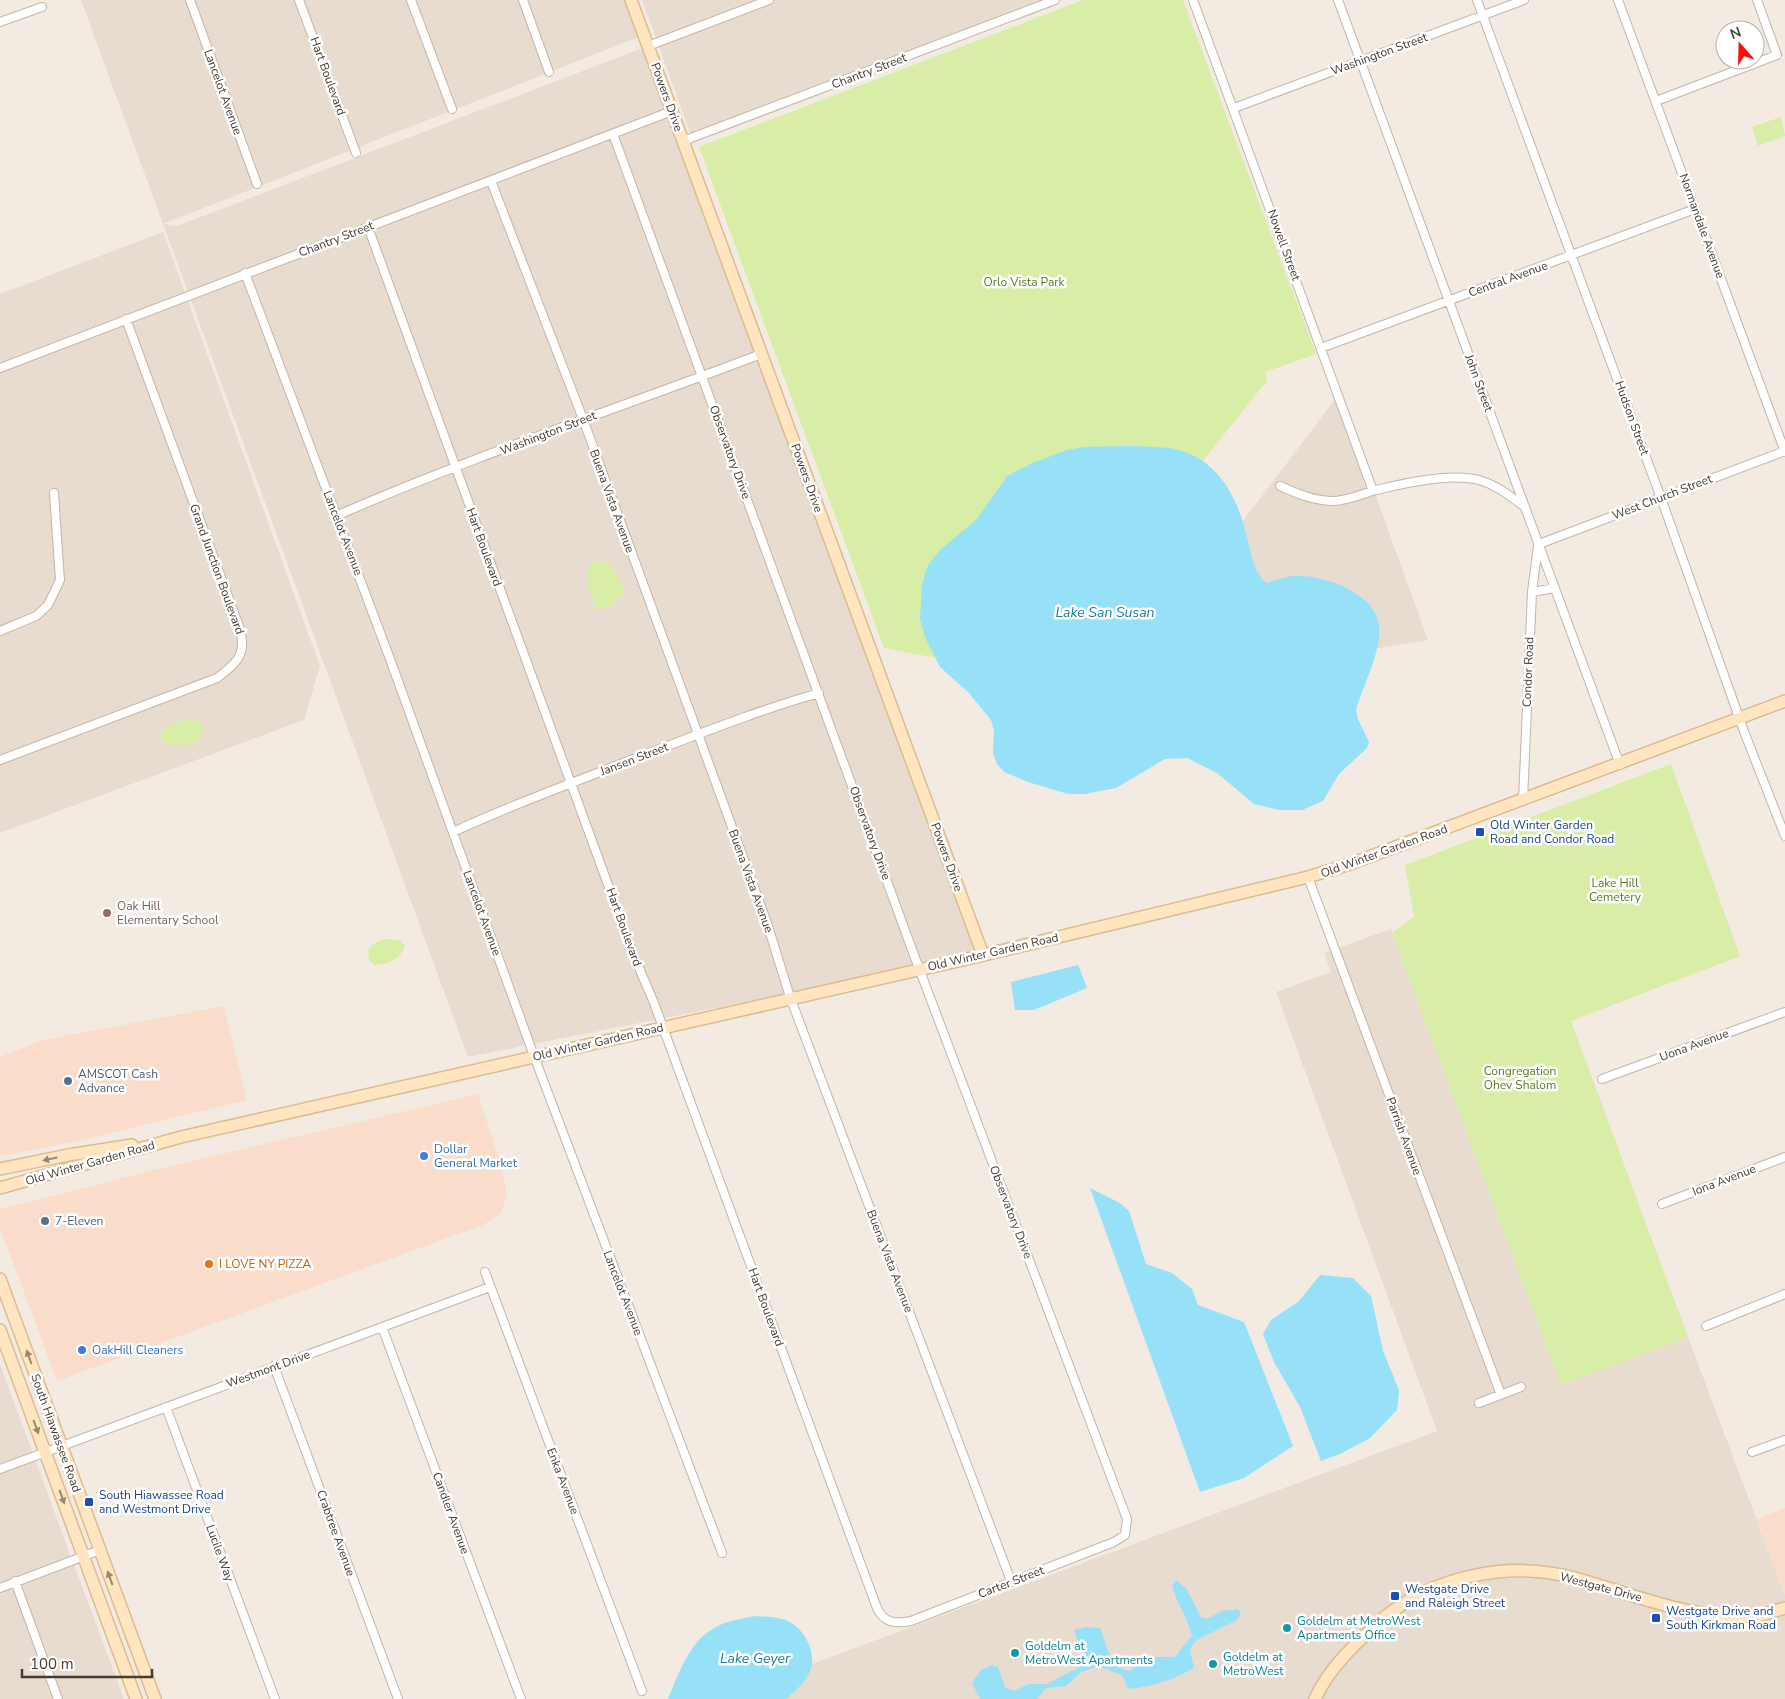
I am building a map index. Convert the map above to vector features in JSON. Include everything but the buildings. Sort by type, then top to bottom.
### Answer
[{"type":"street","name":"Lancelot Avenue","points":[[190,0],[257,184]]},
{"type":"street","name":"Hart Boulevard","points":[[300,0],[356,153]]},
{"type":"street","points":[[412,0],[452,109]]},
{"type":"street","points":[[523,0],[550,72]]},
{"type":"street","name":"Powers Drive","points":[[631,0],[983,955]]},
{"type":"street","points":[[648,46],[769,0]]},
{"type":"street","name":"Chantry Street","points":[[683,141],[1055,0]]},
{"type":"street","name":"Nowell Street","points":[[1193,0],[1373,491]]},
{"type":"street","name":"John Street","points":[[1338,0],[1620,765]]},
{"type":"street","name":"Hudson Street","points":[[1477,0],[1661,498],[1740,719],[1785,836]]},
{"type":"street","name":"Washington Street","points":[[1234,108],[1524,0]]},
{"type":"street","name":"Normandale Avenue","points":[[1618,0],[1785,451]]},
{"type":"street","points":[[1656,100],[1777,55],[1757,0]]},
{"type":"street","points":[[0,22],[42,6]]},
{"type":"street","name":"Chantry Street","points":[[0,368],[672,111]]},
{"type":"street","name":"Observatory Drive","points":[[613,134],[920,969],[1125,1513],[1127,1530]]},
{"type":"street","name":"Buena Vista Avenue","points":[[491,181],[582,419],[698,734],[767,923],[790,998],[1011,1581]]},
{"type":"street","name":"Central Avenue","points":[[1321,348],[1695,209]]},
{"type":"street","name":"Hart Boulevard","points":[[368,227],[571,783],[877,1608],[884,1618],[890,1622]]},
{"type":"street","name":"Lancelot Avenue","points":[[245,273],[453,832],[534,1056],[722,1552]]},
{"type":"street","name":"Grand Junction Boulevard","points":[[0,760],[217,678],[233,665],[240,654],[243,641],[240,629],[126,319]]},
{"type":"street","name":"Washington Street","points":[[336,516],[582,419],[761,354]]},
{"type":"street","name":"West Church Street","points":[[1539,544],[1785,451]]},
{"type":"street","points":[[1280,486],[1316,500],[1336,501],[1397,485],[1466,478],[1483,481],[1501,490],[1525,507]]},
{"type":"street","points":[[0,631],[36,616],[48,604],[60,580],[54,493]]},
{"type":"street","name":"Condor Road","points":[[1523,800],[1532,592],[1539,544]]},
{"type":"street","points":[[1532,592],[1555,588]]},
{"type":"street","name":"Jansen Street","points":[[453,832],[506,808],[698,734],[768,708],[819,693]]},
{"type":"street","name":"Old Winter Garden Road","points":[[0,1188],[181,1137],[983,955],[1308,877],[1620,765],[1785,701]]},
{"type":"street","name":"Parrish Avenue","points":[[1308,877],[1500,1395]]},
{"type":"street","name":"Uona Avenue","points":[[1602,1079],[1785,1012]]},
{"type":"street","name":"Old Winter Garden Road","points":[[0,1169],[68,1155],[181,1137]]},
{"type":"street","name":"Iona Avenue","points":[[1662,1204],[1785,1157]]},
{"type":"street","name":"Enka Avenue","points":[[485,1272],[642,1691]]},
{"type":"street","name":"South Hiawassee Road","points":[[0,1279],[155,1699]]},
{"type":"street","name":"Westmont Drive","points":[[0,1469],[490,1287]]},
{"type":"street","points":[[1706,1326],[1785,1294]]},
{"type":"street","name":"Candler Avenue","points":[[382,1327],[520,1699]]},
{"type":"street","name":"South Hiawassee Road","points":[[0,1330],[136,1699]]},
{"type":"street","name":"Crabtree Avenue","points":[[274,1366],[398,1699]]},
{"type":"street","points":[[1479,1403],[1522,1387]]},
{"type":"street","name":"Lucile Way","points":[[166,1406],[275,1699]]},
{"type":"street","points":[[1752,1452],[1785,1440]]},
{"type":"street","name":"Carter Street","points":[[890,1622],[911,1621],[1114,1542],[1127,1530]]},
{"type":"street","points":[[0,1588],[100,1550]]},
{"type":"street","name":"Westgate Drive","points":[[1315,1699],[1340,1661],[1364,1635],[1392,1611],[1435,1588],[1478,1574],[1524,1570],[1573,1578],[1680,1608],[1726,1615],[1760,1615],[1785,1608]]},
{"type":"street","points":[[15,1581],[58,1699]]},
{"type":"shaded area","points":[[81,0],[631,0],[644,35],[163,224]]},
{"type":"shaded area","points":[[642,0],[1054,0],[692,138]]},
{"type":"shaded area","points":[[648,46],[983,955],[468,1057],[163,224],[177,226]]},
{"type":"shaded area","points":[[163,232],[320,666],[304,720],[0,833],[0,294]]},
{"type":"shaded area","points":[[1339,394],[1428,640],[1270,666],[1131,669]]},
{"type":"shaded area","points":[[1391,929],[1561,1384],[1688,1337],[1785,1595],[1785,1699],[718,1699],[1437,1431],[1276,992],[1331,972],[1324,953]]},
{"type":"shaded area","points":[[224,1006],[247,1100],[78,1141],[0,1156],[0,1057],[43,1040]]},
{"type":"shaded area","points":[[478,1094],[502,1168],[507,1196],[501,1213],[483,1225],[57,1381],[0,1228],[0,1209],[150,1171]]},
{"type":"shaded area","points":[[0,1364],[53,1508],[124,1699],[0,1699]]},
{"type":"shaded area","points":[[1785,1508],[1785,1595],[1757,1519]]},
{"type":"green space","name":"Orlo Vista Park","points":[[1083,0],[1183,0],[1316,354],[1265,372],[1267,381],[1159,516],[973,665],[884,648],[699,147]]},
{"type":"green space","points":[[1781,117],[1785,136],[1758,146],[1752,127]]},
{"type":"green space","points":[[601,561],[611,565],[624,588],[621,597],[615,603],[608,608],[599,610],[590,593],[587,577],[589,565]]},
{"type":"green space","points":[[186,720],[200,722],[204,727],[200,739],[192,744],[181,745],[170,745],[161,742],[161,732],[168,726]]},
{"type":"green space","name":"Congregation Ohev Shalom","points":[[1671,764],[1740,956],[1571,1021],[1688,1337],[1561,1385],[1392,933],[1414,917],[1405,865]]},
{"type":"green space","points":[[384,939],[400,940],[405,946],[397,958],[385,964],[375,965],[369,961],[368,949],[373,944]]},
{"type":"water","name":"Lake San Susan","points":[[1084,447],[1164,447],[1182,451],[1197,457],[1220,476],[1241,517],[1255,567],[1267,583],[1297,576],[1324,580],[1349,589],[1360,596],[1376,615],[1379,626],[1378,646],[1356,710],[1358,719],[1369,742],[1367,748],[1339,774],[1323,801],[1302,810],[1280,810],[1254,804],[1217,773],[1187,758],[1165,759],[1116,788],[1085,794],[1068,794],[1028,782],[1004,772],[997,764],[993,753],[994,730],[991,720],[968,692],[940,667],[925,637],[920,619],[922,584],[928,565],[941,549],[977,519],[1007,476],[1033,463],[1067,450]]},
{"type":"water","points":[[1078,965],[1087,988],[1034,1010],[1015,1010],[1011,982]]},
{"type":"water","points":[[1090,1188],[1120,1203],[1129,1211],[1146,1264],[1172,1273],[1192,1289],[1198,1305],[1244,1322],[1293,1446],[1244,1478],[1200,1492]]},
{"type":"water","points":[[1320,1275],[1353,1278],[1371,1296],[1383,1351],[1399,1390],[1397,1410],[1370,1438],[1340,1454],[1321,1461],[1300,1407],[1274,1362],[1263,1334],[1271,1320],[1299,1301]]},
{"type":"water","points":[[1176,1580],[1186,1588],[1201,1617],[1207,1619],[1222,1611],[1238,1609],[1241,1614],[1237,1620],[1195,1641],[1190,1650],[1194,1668],[1162,1682],[1128,1689],[1123,1676],[1104,1668],[1095,1667],[1080,1673],[1066,1686],[1046,1688],[1037,1699],[980,1699],[972,1683],[981,1670],[991,1665],[998,1667],[1005,1687],[1014,1691],[1028,1684],[1047,1684],[1083,1665],[1084,1657],[1074,1630],[1085,1627],[1100,1628],[1113,1665],[1128,1671],[1155,1657],[1175,1657],[1192,1635],[1172,1586]]},
{"type":"water","name":"Lake Geyer","points":[[754,1616],[775,1617],[789,1621],[806,1638],[812,1653],[811,1669],[797,1689],[786,1699],[668,1699],[687,1656],[701,1638],[724,1623]]},
{"type":"place","name":"Old Winter Garden Road and Condor Road","points":[[1480,832]]},
{"type":"place","name":"Oak Hill Elementary School","points":[[107,913]]},
{"type":"place","name":"AMSCOT Cash Advance","points":[[68,1081]]},
{"type":"place","name":"Dollar General Market","points":[[424,1156]]},
{"type":"place","name":"7-Eleven","points":[[45,1221]]},
{"type":"place","name":"I LOVE NY PIZZA","points":[[209,1264]]},
{"type":"place","name":"OakHill Cleaners","points":[[82,1350]]},
{"type":"place","name":"South Hiawassee Road and Westmont Drive","points":[[89,1502]]},
{"type":"place","name":"Westgate Drive and Raleigh Street","points":[[1395,1596]]},
{"type":"place","name":"Westgate Drive and South Kirkman Road","points":[[1656,1618]]},
{"type":"place","name":"Goldelm at MetroWest Apartments Office","points":[[1287,1628]]},
{"type":"place","name":"Goldelm at MetroWest Apartments","points":[[1015,1653]]},
{"type":"place","name":"Goldelm at MetroWest","points":[[1213,1664]]},
{"type":"park label","name":"Lake Hill Cemetery","points":[[1615,890]]}]
